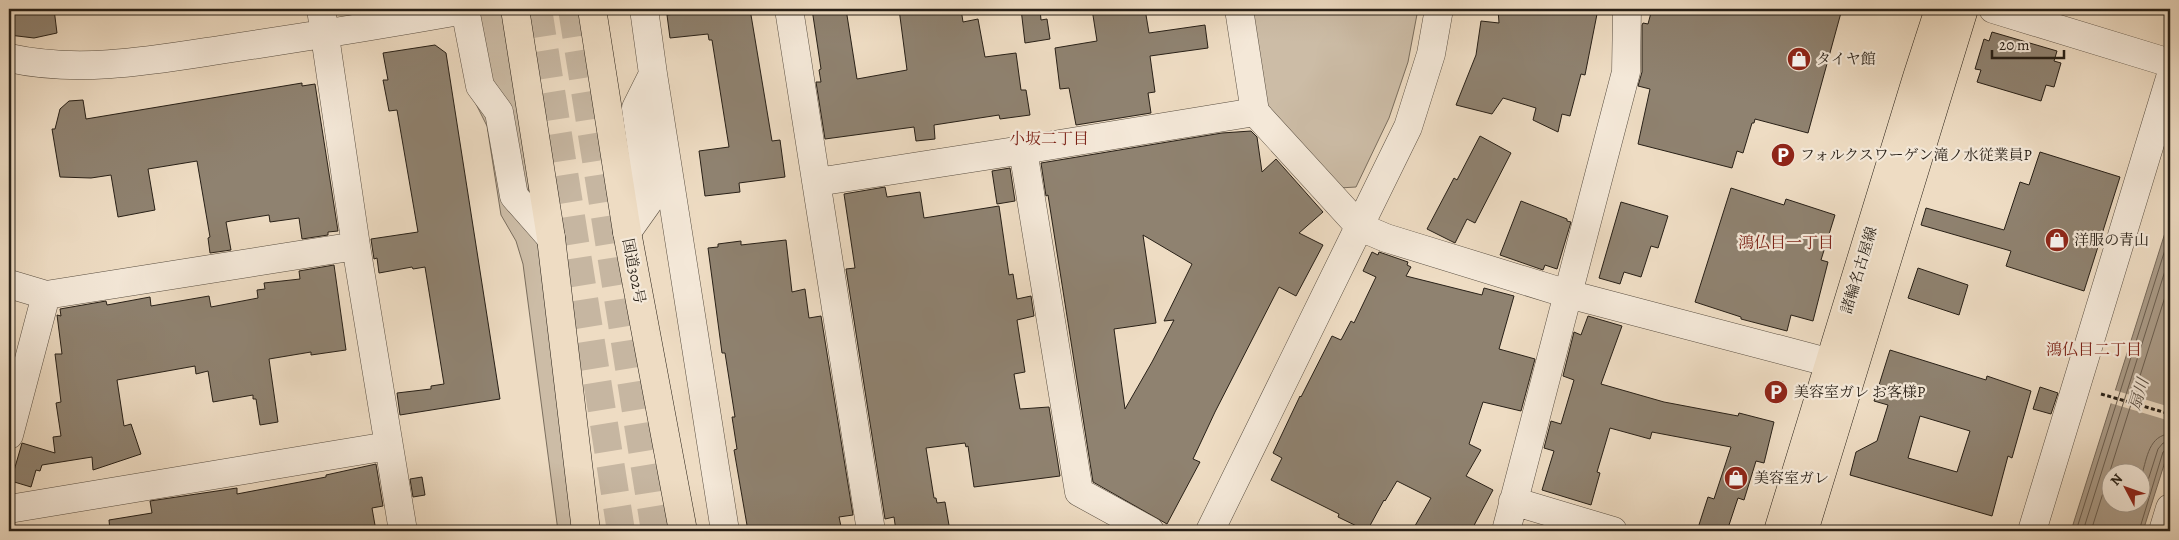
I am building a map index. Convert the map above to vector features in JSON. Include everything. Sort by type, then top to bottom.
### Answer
[{"type":"main road","points":[[515,9],[551,238],[586,531]]},
{"type":"main road","name":"国道302号","points":[[592,9],[627,232],[683,531]]},
{"type":"main road","name":"諸輪名古屋線","points":[[1778,531],[1831,363],[1916,77],[1939,9]]},
{"type":"main road","name":"諸輪名古屋線","points":[[1804,531],[1964,9]]},
{"type":"street","points":[[9,58],[29,62],[120,65],[323,22],[465,9],[480,86],[499,112],[514,196],[551,238]]},
{"type":"street","points":[[644,9],[652,74],[725,531]]},
{"type":"street","points":[[789,9],[871,531]]},
{"type":"street","points":[[1239,9],[1255,112],[1360,227],[1386,238],[1568,294],[1831,363]]},
{"type":"street","points":[[1210,531],[1408,127],[1431,54],[1439,9]]},
{"type":"street","points":[[1506,531],[1626,72],[1626,9]]},
{"type":"street","points":[[1993,9],[2170,63]]},
{"type":"street","points":[[323,22],[356,246],[403,531]]},
{"type":"street","points":[[627,232],[649,201],[636,108],[652,74]]},
{"type":"street","points":[[2032,531],[2170,78]]},
{"type":"street","points":[[817,182],[1255,112]]},
{"type":"street","points":[[1024,150],[1079,492],[1150,531]]},
{"type":"street","points":[[9,284],[46,295],[356,246]]},
{"type":"street","points":[[9,434],[46,295]]},
{"type":"street","points":[[9,509],[388,446]]},
{"type":"street","points":[[1514,501],[1613,531]]},
{"type":"street","points":[[2163,531],[2170,508]]},
{"type":"path","points":[[2104,394],[2170,414]]},
{"type":"shaded area","points":[[473,9],[502,9],[529,184],[529,190],[526,192],[490,93]]},
{"type":"shaded area","points":[[1248,9],[1418,9],[1408,62],[1389,118],[1356,187],[1339,188],[1262,107]]},
{"type":"shaded area","points":[[472,96],[481,100],[539,248],[573,531],[558,531],[523,264],[516,241],[501,215],[487,126]]},
{"type":"water","name":"扇川","points":[[2170,217],[2170,446],[2152,503],[2152,462],[2102,462],[2102,512],[2149,512],[2143,531],[2071,531]]},
{"type":"pier","points":[[2114,390],[2170,407],[2170,421],[2110,403]]},
{"type":"building","points":[[9,9],[54,9],[57,33],[34,38],[9,35]]},
{"type":"building","points":[[714,9],[750,9],[772,141],[780,140],[785,177],[739,183],[740,192],[705,196],[699,151],[729,147],[712,40],[709,40],[708,34],[670,38],[667,15]]},
{"type":"building","points":[[812,9],[846,9],[857,79],[907,70],[899,9],[961,9],[963,22],[978,19],[985,57],[1016,53],[1021,90],[1026,90],[1030,115],[1000,119],[999,115],[934,125],[935,139],[916,141],[914,127],[825,139],[816,82],[821,82],[819,70],[821,69]]},
{"type":"building","points":[[1021,9],[1040,9],[1041,20],[1047,19],[1050,39],[1025,43]]},
{"type":"building","points":[[1092,9],[1145,9],[1149,33],[1205,25],[1208,48],[1150,56],[1155,92],[1148,93],[1151,113],[1076,125],[1069,88],[1060,89],[1055,48],[1097,41]]},
{"type":"building","points":[[1498,9],[1598,9],[1585,75],[1581,74],[1570,116],[1562,114],[1558,132],[1533,120],[1536,108],[1503,98],[1492,114],[1456,105],[1476,55],[1481,21],[1499,23]]},
{"type":"building","points":[[1652,9],[1842,9],[1808,133],[1755,119],[1743,153],[1737,151],[1732,168],[1638,144],[1650,89],[1638,86],[1642,72],[1642,25],[1643,23],[1648,24]]},
{"type":"building","points":[[1992,32],[2057,51],[2054,61],[2061,63],[2054,87],[2046,85],[2041,101],[1977,82],[1981,70],[1975,69],[1984,39],[1989,41]]},
{"type":"building","points":[[435,45],[446,53],[500,399],[400,415],[397,393],[431,389],[431,386],[444,384],[425,267],[413,269],[412,267],[379,273],[377,258],[374,259],[371,239],[418,232],[397,110],[389,111],[383,80],[388,80],[383,53]]},
{"type":"building","points":[[302,83],[302,86],[315,84],[338,231],[328,232],[328,235],[302,239],[299,218],[270,222],[269,215],[226,222],[231,250],[210,253],[208,238],[210,237],[197,161],[148,169],[155,210],[118,217],[111,175],[91,178],[60,177],[52,129],[55,129],[60,109],[69,101],[83,100],[86,119]]},
{"type":"building","points":[[1251,131],[1257,137],[1262,172],[1276,159],[1323,212],[1299,233],[1323,245],[1296,296],[1279,287],[1215,412],[1193,459],[1200,462],[1167,524],[1093,482],[1048,195],[1046,196],[1041,163],[1222,133]],"holes":[[[1143,235],[1192,264],[1164,321],[1174,320],[1125,409],[1114,329],[1156,323]]]},
{"type":"building","points":[[1480,136],[1511,153],[1475,223],[1467,219],[1455,243],[1427,229],[1454,178],[1457,180]]},
{"type":"building","name":"洋服の青山","points":[[2040,152],[2120,177],[2084,291],[2006,266],[2011,251],[1921,225],[1926,208],[2004,230],[2020,182],[2029,185]]},
{"type":"building","points":[[1010,168],[1015,201],[997,204],[992,171]]},
{"type":"building","points":[[885,187],[887,197],[920,192],[924,218],[999,206],[1009,275],[1013,274],[1017,299],[1031,296],[1034,316],[1017,320],[1025,372],[1014,374],[1020,409],[1049,407],[1060,476],[974,487],[968,446],[966,447],[965,443],[926,448],[934,498],[936,498],[937,503],[945,502],[950,531],[896,531],[894,517],[885,519],[846,269],[855,268],[844,194]]},
{"type":"building","points":[[1731,188],[1784,205],[1786,199],[1835,215],[1821,260],[1828,262],[1813,321],[1791,315],[1787,331],[1741,319],[1741,317],[1695,302]]},
{"type":"building","points":[[1521,201],[1571,222],[1557,269],[1545,265],[1543,270],[1500,255]]},
{"type":"building","points":[[1621,202],[1668,216],[1658,248],[1651,246],[1641,277],[1624,272],[1620,284],[1599,278]]},
{"type":"building","points":[[786,240],[792,292],[805,289],[809,318],[821,316],[853,515],[839,517],[842,531],[748,531],[734,450],[737,449],[732,417],[735,417],[725,353],[722,353],[708,248],[718,247],[718,244],[741,241],[741,245]]},
{"type":"building","points":[[1372,252],[1378,255],[1379,252],[1408,262],[1407,265],[1411,267],[1406,276],[1482,295],[1484,288],[1514,296],[1499,349],[1535,359],[1521,411],[1483,402],[1469,444],[1481,450],[1466,476],[1493,490],[1471,531],[1412,531],[1431,498],[1397,481],[1367,531],[1338,517],[1339,514],[1271,480],[1282,458],[1273,453],[1300,396],[1332,336],[1341,340],[1351,321],[1354,323],[1376,277],[1363,271]]},
{"type":"building","points":[[334,265],[346,350],[311,355],[311,352],[269,359],[278,422],[260,425],[256,399],[253,399],[253,395],[213,402],[208,371],[196,374],[195,366],[117,380],[124,426],[131,424],[141,454],[93,470],[92,457],[42,465],[40,471],[36,470],[31,487],[11,481],[22,443],[55,453],[53,437],[61,436],[56,403],[61,402],[55,354],[62,354],[57,315],[61,316],[60,309],[106,301],[107,305],[150,297],[151,306],[209,296],[211,307],[258,298],[257,290],[265,289],[264,283],[300,279],[299,271]]},
{"type":"building","points":[[1918,268],[1968,285],[1959,315],[1908,298]]},
{"type":"building","points":[[1588,316],[1622,326],[1601,384],[1664,402],[1738,416],[1739,413],[1774,422],[1764,463],[1756,461],[1744,500],[1738,498],[1727,531],[1697,531],[1708,497],[1714,499],[1731,447],[1652,432],[1650,439],[1610,428],[1597,472],[1600,473],[1591,505],[1542,490],[1554,451],[1544,448],[1551,421],[1561,424],[1574,380],[1563,376],[1574,332],[1581,335]]},
{"type":"building","points":[[1890,350],[1986,380],[1987,376],[2031,391],[2012,458],[2008,456],[1992,516],[1850,475],[1856,452],[1877,441],[1888,405],[1874,401]],"holes":[[[1920,416],[1970,431],[1957,472],[1908,458]]]},
{"type":"building","points":[[2040,387],[2058,393],[2051,414],[2033,409]]},
{"type":"building","points":[[376,464],[383,506],[372,508],[376,531],[283,531],[283,526],[257,531],[110,531],[109,520],[152,513],[150,501],[237,488],[237,494],[326,477],[326,475]]},
{"type":"building","points":[[422,477],[425,495],[413,497],[410,479]]},
{"type":"tunnel","points":[[538,9],[621,531]]},
{"type":"tunnel","points":[[572,9],[655,531]]},
{"type":"place","name":"タイヤ館","points":[[1799,59]]},
{"type":"place","name":"フォルクスワーゲン滝ノ水従業員P","points":[[1783,155]]},
{"type":"place","name":"洋服の青山","points":[[2057,240]]},
{"type":"place","name":"美容室ガレ お客様P","points":[[1776,392]]},
{"type":"place","name":"美容室ガレ","points":[[1736,478]]},
{"type":"district","name":"小坂二丁目","points":[[1049,138]]},
{"type":"district","name":"鴻仏目一丁目","points":[[1786,242]]},
{"type":"district","name":"鴻仏目二丁目","points":[[2094,349]]}]
